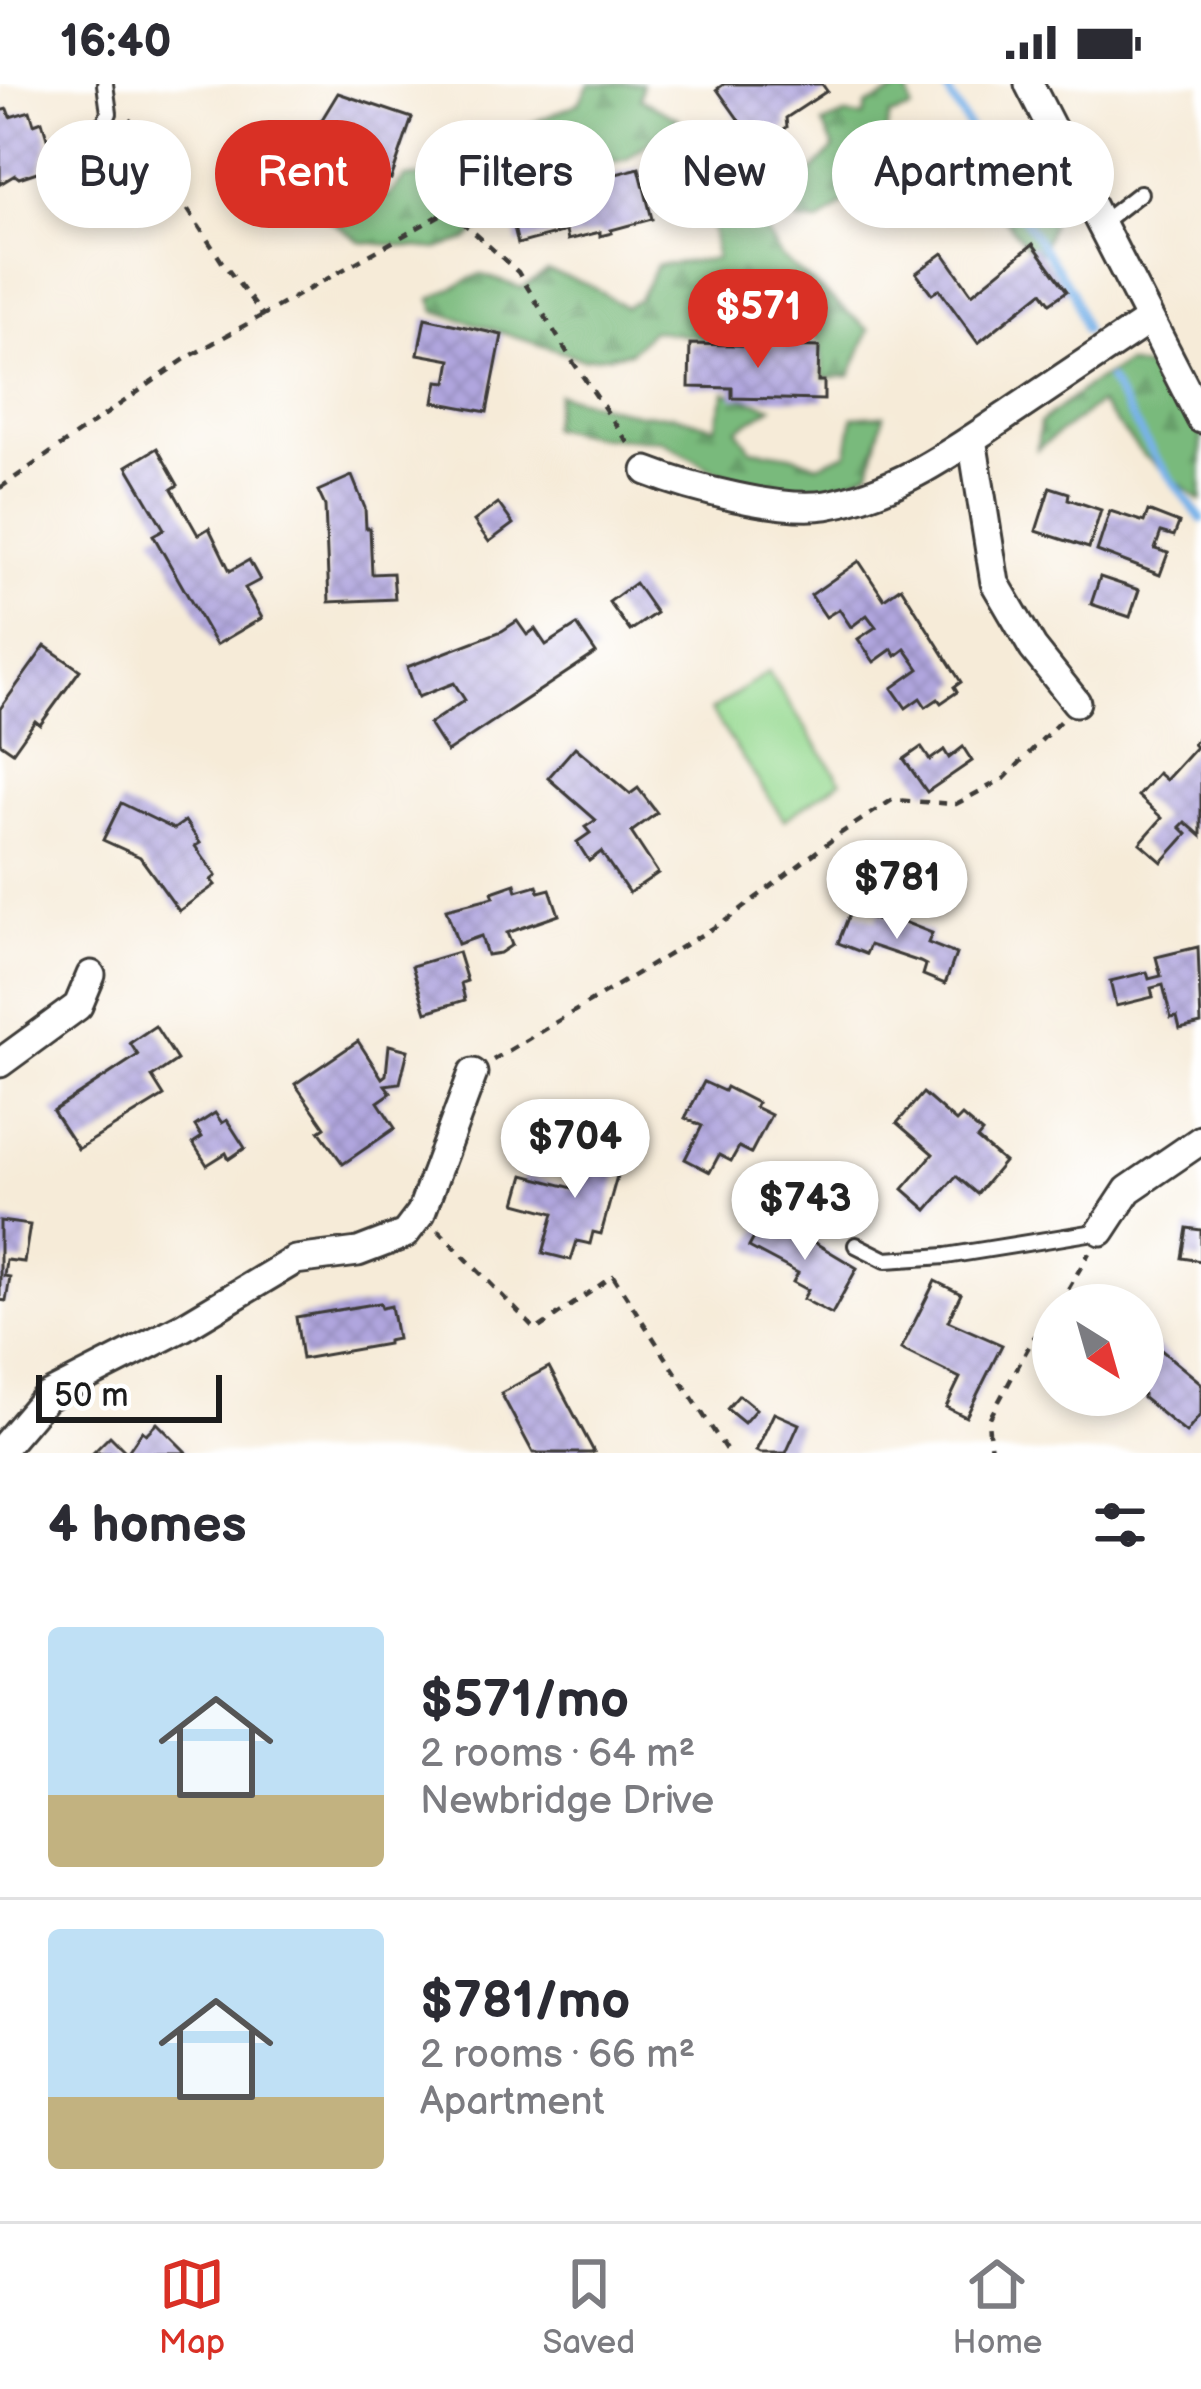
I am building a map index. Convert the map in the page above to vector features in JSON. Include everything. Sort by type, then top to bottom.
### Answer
[{"type":"street","points":[[1029,84],[1047,120]]},
{"type":"street","points":[[1102,228],[1201,419]]},
{"type":"street","points":[[647,471],[677,483],[783,506],[822,506],[872,494],[923,471],[1149,320]]},
{"type":"street","points":[[972,439],[995,583],[1033,648],[1076,702]]},
{"type":"street","points":[[0,1064],[78,1006],[91,975]]},
{"type":"street","points":[[0,1450],[46,1397],[182,1327],[295,1260],[358,1252],[405,1234],[421,1213],[473,1072]]},
{"type":"street","points":[[1101,1231],[1128,1190],[1201,1140]]},
{"type":"lane","points":[[105,84],[106,120]]},
{"type":"lane","points":[[1114,214],[1140,194]]},
{"type":"lane","points":[[856,1244],[886,1260],[946,1256],[1101,1231]]},
{"type":"path","points":[[119,104],[262,315]]},
{"type":"path","points":[[0,488],[185,359],[449,210],[518,272],[647,471]]},
{"type":"path","points":[[473,1072],[728,919],[892,800],[956,804],[1005,778],[1076,702]]},
{"type":"path","points":[[421,1213],[536,1330],[613,1276],[728,1453]]},
{"type":"path","points":[[1071,1284],[1101,1231]]},
{"type":"path","points":[[991,1453],[988,1421],[1032,1343]]},
{"type":"green space","points":[[589,84],[642,84],[640,99],[679,119],[639,120],[639,150],[615,162],[615,120],[540,120],[579,103]]},
{"type":"green space","points":[[907,87],[912,109],[889,120],[833,120],[845,115],[864,117],[866,106]]},
{"type":"green space","points":[[832,120],[832,144],[823,124]]},
{"type":"green space","points":[[832,150],[832,213],[819,223],[808,222],[811,173]]},
{"type":"green space","points":[[405,177],[415,177],[415,228],[481,228],[467,240],[437,249],[361,242],[341,228],[391,228],[391,193]]},
{"type":"green space","points":[[712,228],[763,228],[782,258],[869,330],[850,376],[824,378],[820,343],[803,320],[762,348],[652,330],[630,352],[583,359],[436,311],[431,299],[480,274],[522,288],[548,271],[588,284],[625,307],[639,299],[657,265],[716,259]]},
{"type":"green space","points":[[1012,228],[1049,228],[1037,259]]},
{"type":"green space","points":[[1126,364],[1166,372],[1201,433],[1201,501],[1142,454],[1099,403],[1037,449],[1040,423],[1089,385]]},
{"type":"green space","points":[[725,392],[772,407],[737,429],[751,449],[818,465],[847,453],[853,417],[884,415],[870,470],[828,492],[766,492],[661,440],[599,437],[550,428],[558,394],[715,427]]},
{"type":"green space","points":[[768,672],[841,781],[784,820],[711,711]]},
{"type":"building","points":[[724,84],[822,84],[827,91],[786,120],[739,120],[717,89]]},
{"type":"building","points":[[338,93],[412,118],[391,179],[391,120],[322,120]]},
{"type":"building","points":[[7,109],[10,117],[30,111],[36,123],[36,172],[15,175],[0,184],[0,111]]},
{"type":"building","points":[[639,168],[639,222],[600,236],[600,232],[568,240],[566,231],[518,244],[514,228],[615,228],[615,174]]},
{"type":"building","points":[[1033,244],[1067,291],[1050,303],[1042,292],[978,343],[939,289],[932,294],[916,273],[943,253],[972,294]]},
{"type":"building","points":[[425,318],[502,335],[487,412],[434,402],[438,381],[447,382],[451,360],[418,354]]},
{"type":"building","points":[[690,344],[819,347],[818,381],[824,381],[824,400],[732,398],[732,388],[689,387]]},
{"type":"building","points":[[157,448],[178,485],[172,489],[198,535],[209,528],[230,571],[249,560],[260,580],[245,588],[262,618],[216,645],[153,535],[164,529],[127,466]]},
{"type":"building","points":[[352,476],[365,508],[366,528],[370,528],[372,574],[393,573],[395,599],[329,602],[325,506],[318,491]]},
{"type":"building","points":[[1050,487],[1101,510],[1089,548],[1036,531]]},
{"type":"building","points":[[498,503],[513,524],[489,542],[474,521]]},
{"type":"building","points":[[1110,511],[1144,522],[1148,511],[1179,523],[1174,536],[1161,532],[1155,549],[1168,553],[1160,575],[1097,551]]},
{"type":"building","points":[[859,561],[884,599],[901,587],[961,682],[954,687],[957,692],[941,703],[938,699],[926,707],[920,698],[906,708],[892,688],[919,669],[905,649],[896,656],[892,649],[874,662],[858,639],[876,627],[867,615],[851,627],[839,609],[826,617],[811,595]]},
{"type":"building","points":[[1100,577],[1139,590],[1130,617],[1091,604]]},
{"type":"building","points":[[635,583],[656,613],[630,631],[609,602]]},
{"type":"building","points":[[517,621],[527,635],[535,629],[546,645],[577,625],[596,653],[447,752],[429,724],[465,700],[454,683],[418,697],[407,667]]},
{"type":"building","points":[[45,646],[80,670],[40,725],[35,721],[13,752],[0,743],[0,709]]},
{"type":"building","points":[[1201,734],[1201,836],[1185,822],[1180,827],[1187,834],[1162,862],[1140,843],[1162,818],[1138,796],[1158,773],[1166,780],[1196,747],[1193,744]]},
{"type":"building","points":[[575,747],[630,794],[638,788],[657,813],[631,832],[658,873],[629,893],[601,852],[589,861],[577,842],[590,833],[585,827],[596,820],[548,778]]},
{"type":"building","points":[[921,747],[930,760],[944,750],[949,758],[963,747],[972,761],[927,792],[904,759]]},
{"type":"building","points":[[121,803],[174,829],[185,821],[216,876],[211,880],[215,885],[179,911],[140,857],[103,840]]},
{"type":"building","points":[[515,884],[517,891],[537,885],[539,892],[550,889],[559,915],[507,933],[512,945],[500,953],[487,955],[481,936],[458,944],[446,909],[494,897],[492,892]]},
{"type":"building","points":[[851,910],[876,920],[879,912],[932,933],[928,943],[956,954],[945,984],[923,975],[926,965],[920,962],[870,945],[866,954],[838,943]]},
{"type":"building","points":[[1198,947],[1201,1024],[1180,1029],[1177,1017],[1171,1018],[1163,985],[1151,988],[1153,997],[1116,1006],[1110,981],[1147,972],[1149,979],[1161,976],[1156,957]]},
{"type":"building","points":[[458,952],[467,981],[461,983],[465,1000],[426,1012],[412,966]]},
{"type":"building","points":[[155,1026],[177,1060],[152,1077],[164,1096],[78,1149],[53,1111],[138,1055],[130,1043]]},
{"type":"building","points":[[358,1041],[382,1078],[389,1045],[408,1050],[400,1083],[385,1085],[391,1093],[378,1102],[395,1128],[343,1164],[319,1131],[325,1127],[295,1084]]},
{"type":"building","points":[[704,1082],[724,1091],[726,1087],[771,1115],[751,1153],[739,1147],[731,1161],[719,1155],[710,1172],[685,1159],[702,1126],[685,1118]]},
{"type":"building","points":[[923,1093],[956,1122],[962,1116],[982,1133],[977,1139],[1004,1162],[977,1194],[956,1176],[927,1210],[903,1189],[933,1154],[897,1123]]},
{"type":"building","points":[[215,1113],[222,1123],[227,1120],[245,1148],[207,1165],[193,1143],[202,1137],[195,1126]]},
{"type":"building","points":[[585,1140],[607,1146],[605,1154],[622,1158],[601,1234],[593,1232],[590,1244],[577,1241],[571,1260],[543,1253],[554,1213],[516,1203],[524,1175],[576,1189]]},
{"type":"building","points":[[767,1214],[857,1268],[832,1314],[803,1299],[808,1290],[793,1282],[798,1273],[749,1247]]},
{"type":"building","points":[[0,1221],[30,1225],[24,1262],[6,1260],[4,1276],[10,1277],[6,1301],[0,1300]]},
{"type":"building","points":[[1187,1228],[1201,1230],[1201,1261],[1182,1258]]},
{"type":"building","points":[[935,1281],[961,1294],[948,1321],[1002,1345],[966,1417],[946,1407],[960,1378],[901,1349]]},
{"type":"building","points":[[380,1303],[382,1308],[391,1306],[397,1339],[302,1359],[296,1317]]},
{"type":"building","points":[[1164,1352],[1201,1383],[1201,1414],[1186,1433],[1164,1415]]},
{"type":"building","points":[[549,1367],[594,1452],[533,1453],[501,1393]]},
{"type":"building","points":[[739,1395],[756,1409],[744,1423],[727,1409]]},
{"type":"building","points":[[774,1413],[799,1424],[786,1453],[760,1453],[756,1451]]},
{"type":"building","points":[[157,1423],[187,1453],[127,1453],[142,1431],[146,1434]]},
{"type":"building","points":[[110,1436],[127,1453],[93,1453]]},
{"type":"waterway","points":[[943,84],[1073,292],[1085,330]]},
{"type":"waterway","points":[[1109,380],[1155,457],[1201,519]]}]
